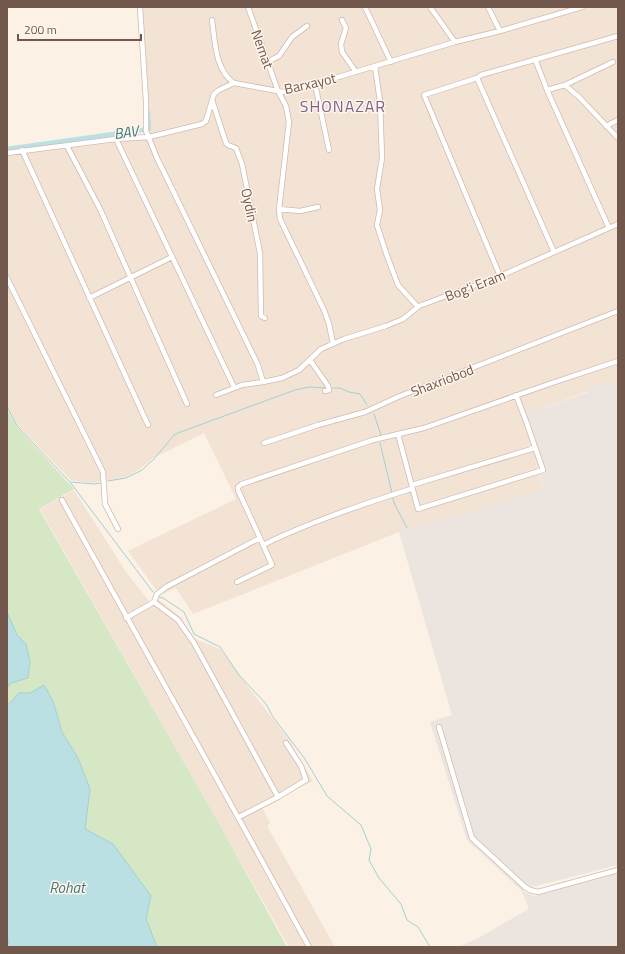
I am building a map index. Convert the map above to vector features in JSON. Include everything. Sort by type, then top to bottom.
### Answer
[{"type":"street","points":[[140,7],[146,101],[146,129],[157,158],[258,364],[263,382]]},
{"type":"street","name":"Nemat","points":[[248,7],[278,91],[286,106],[289,122],[279,209]]},
{"type":"street","points":[[364,7],[391,62]]},
{"type":"street","points":[[430,7],[455,42]]},
{"type":"street","points":[[488,7],[500,31]]},
{"type":"street","name":"Barxayot","points":[[234,84],[282,92],[375,67],[455,42],[500,31],[582,7]]},
{"type":"street","points":[[7,153],[116,139],[149,137],[202,124],[206,121],[214,94],[219,90],[234,84],[225,74],[218,56],[212,20]]},
{"type":"street","points":[[342,20],[346,28],[341,44],[342,52],[356,72]]},
{"type":"street","points":[[267,62],[279,56],[290,39],[307,26]]},
{"type":"street","points":[[500,276],[424,95],[477,78],[481,75],[618,36]]},
{"type":"street","points":[[535,59],[547,90],[609,228]]},
{"type":"street","points":[[547,90],[565,85],[613,62]]},
{"type":"street","points":[[375,67],[380,101],[382,158],[377,189],[380,210],[377,225],[398,285],[418,307]]},
{"type":"street","points":[[477,78],[554,252]]},
{"type":"street","points":[[314,84],[329,150]]},
{"type":"street","points":[[565,85],[579,97],[618,138]]},
{"type":"street","name":"Oydin","points":[[212,100],[226,143],[236,148],[242,164],[260,253],[261,316],[265,318]]},
{"type":"street","points":[[606,126],[618,120]]},
{"type":"street","points":[[116,139],[234,387]]},
{"type":"street","points":[[68,146],[100,210],[188,404]]},
{"type":"street","points":[[22,150],[148,425]]},
{"type":"street","points":[[318,207],[300,211],[279,209],[280,218],[324,310],[329,324],[333,344]]},
{"type":"street","name":"Bog'i Eram","points":[[216,395],[242,384],[282,378],[299,370],[321,349],[344,339],[403,319],[418,307],[500,276],[618,224]]},
{"type":"street","points":[[89,298],[172,257]]},
{"type":"street","points":[[7,278],[103,472],[105,504],[118,529]]},
{"type":"street","name":"Shaxriobod","points":[[264,443],[318,425],[365,412],[400,396],[618,311]]},
{"type":"street","points":[[310,360],[328,386],[329,390],[325,391]]},
{"type":"street","points":[[236,582],[272,565],[238,490],[240,485],[373,440],[424,428],[618,361]]},
{"type":"street","points":[[398,434],[418,509],[543,470],[516,395]]},
{"type":"street","points":[[263,545],[283,535],[389,495],[535,448]]},
{"type":"street","points":[[62,500],[126,618],[239,817],[309,947]]},
{"type":"street","points":[[126,618],[154,602],[157,594],[166,587],[260,538]]},
{"type":"street","points":[[154,602],[178,620],[194,643],[278,797]]},
{"type":"street","points":[[439,727],[472,838],[525,887],[538,892],[618,870]]},
{"type":"street","points":[[239,817],[278,797],[306,780],[301,766],[286,742]]},
{"type":"shaded area","name":"SHONAZAR","points":[[142,7],[618,7],[618,380],[588,389],[588,391],[526,414],[544,471],[539,474],[544,490],[399,532],[193,614],[176,588],[160,595],[128,551],[236,499],[204,433],[153,458],[141,468],[126,477],[93,483],[71,480],[17,425],[7,408],[7,156],[151,138]]},
{"type":"shaded area","points":[[618,380],[618,865],[532,887],[523,891],[534,896],[618,873],[618,947],[459,947],[480,937],[529,909],[522,891],[467,840],[430,722],[452,715],[399,532],[544,490],[540,474],[545,472],[526,414],[588,392],[588,389]]},
{"type":"shaded area","points":[[74,490],[126,572],[149,601],[157,598],[182,618],[193,638],[220,649],[289,740],[313,781],[262,807],[270,823],[267,826],[335,947],[289,947],[40,509]]},
{"type":"green space","points":[[7,410],[16,426],[74,489],[39,509],[218,822],[287,947],[7,947]]},
{"type":"water","points":[[7,612],[17,635],[26,644],[30,662],[28,678],[11,683],[7,688]]},
{"type":"water","name":"Rohat","points":[[44,685],[53,701],[62,732],[78,758],[90,789],[85,829],[113,844],[151,896],[146,919],[157,947],[10,947],[7,936],[7,706],[19,693],[30,693]]},
{"type":"waterway","name":"BAV","points":[[7,149],[149,129],[148,112]]},
{"type":"waterway","points":[[108,481],[126,478],[142,470],[154,459],[175,434],[295,390],[309,387],[326,388]]},
{"type":"waterway","points":[[333,388],[340,388],[349,392],[360,394],[367,405]]},
{"type":"waterway","points":[[7,407],[17,426],[70,482],[153,592]]},
{"type":"waterway","points":[[374,414],[381,435]]},
{"type":"waterway","points":[[380,443],[392,493]]},
{"type":"waterway","points":[[71,482],[94,484],[101,483]]},
{"type":"waterway","points":[[392,496],[407,528]]},
{"type":"waterway","points":[[159,597],[163,598],[184,612],[194,634],[220,647],[239,675],[266,704],[273,717],[305,759],[327,796],[361,825],[371,849],[369,860],[379,878],[401,904],[407,920],[418,927],[430,947]]},
{"type":"district","name":"SHONAZAR","points":[[343,106]]}]
